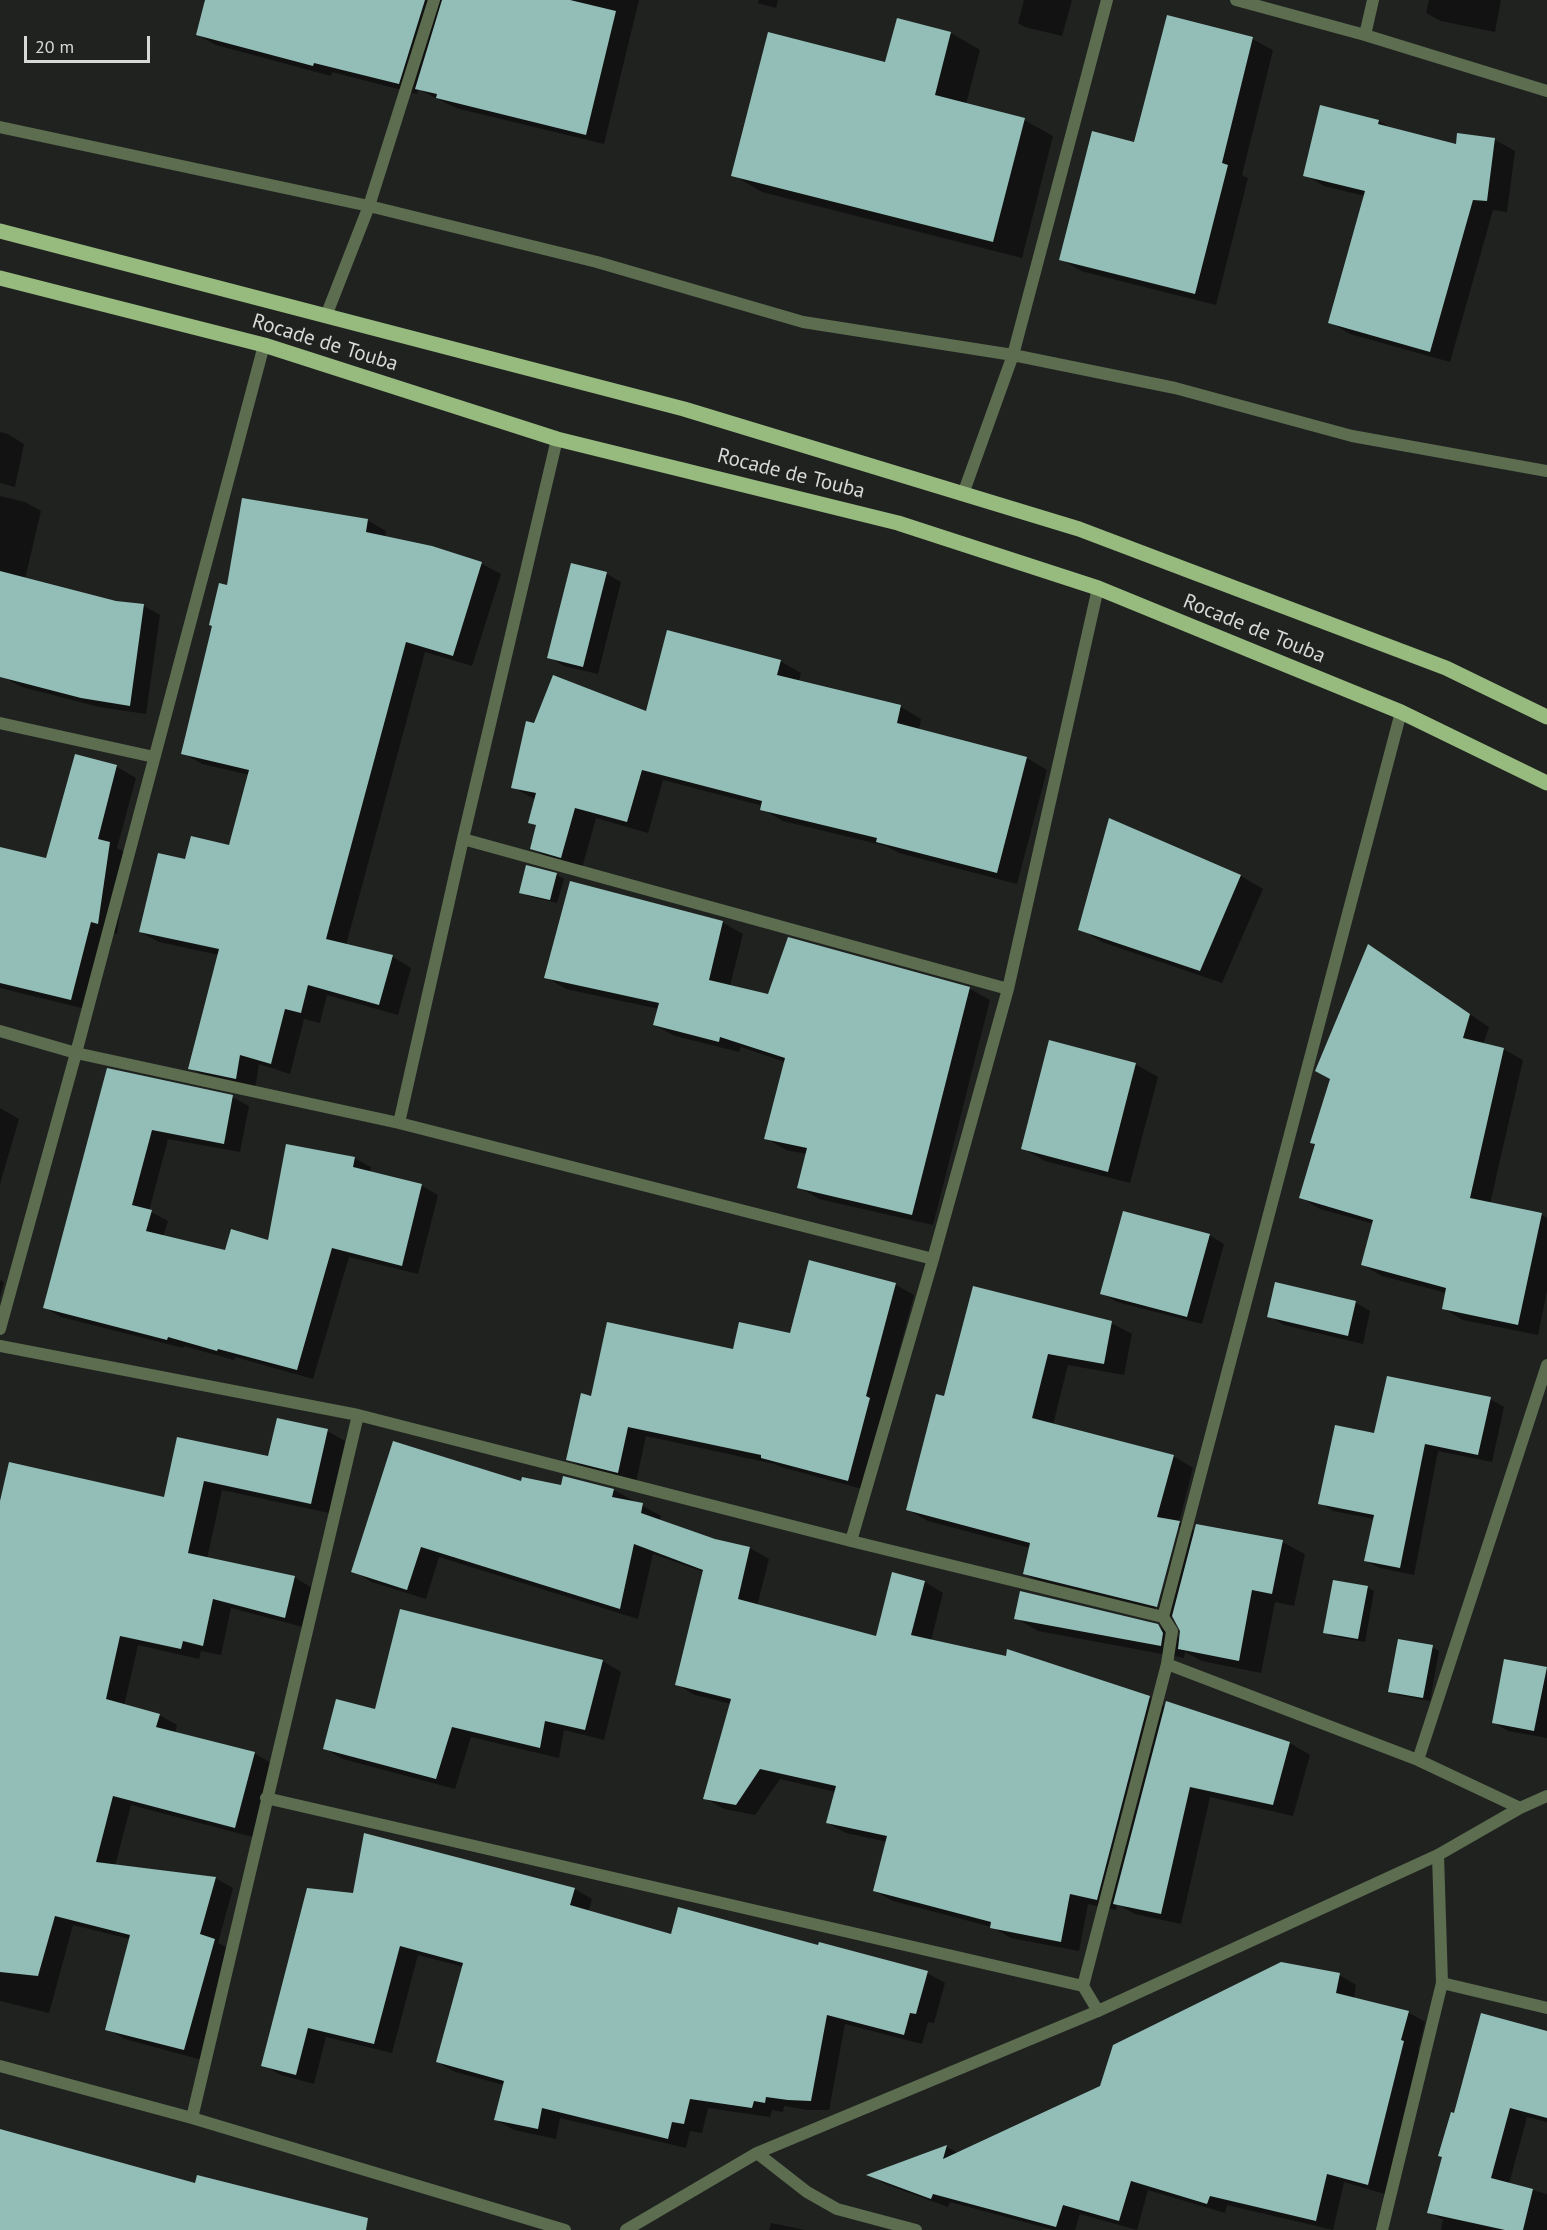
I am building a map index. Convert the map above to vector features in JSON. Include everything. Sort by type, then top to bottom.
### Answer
[{"type":"main road","name":"Rocade de Touba","points":[[0,231],[684,409],[1079,529],[1446,668],[1547,717]]},
{"type":"main road","name":"Rocade de Touba","points":[[0,278],[264,345],[557,439],[898,523],[1098,588],[1401,712],[1547,783]]},
{"type":"street","points":[[327,316],[369,206],[434,0]]},
{"type":"street","points":[[963,494],[1013,355],[1107,0]]},
{"type":"street","points":[[1236,0],[1365,35],[1547,91]]},
{"type":"street","points":[[1365,35],[1372,0]]},
{"type":"street","points":[[0,127],[369,206],[597,262],[803,322],[1013,355],[1176,388],[1352,436],[1547,471]]},
{"type":"street","points":[[0,1329],[76,1053],[264,345]]},
{"type":"street","points":[[399,1123],[557,439]]},
{"type":"street","points":[[851,1541],[1008,989],[1098,588]]},
{"type":"street","points":[[1163,1617],[1401,712]]},
{"type":"street","points":[[0,723],[154,757]]},
{"type":"street","points":[[463,839],[1008,989]]},
{"type":"street","points":[[0,1031],[76,1053],[399,1123],[933,1259]]},
{"type":"street","points":[[0,1346],[358,1414],[851,1541],[1163,1617],[1172,1631],[1167,1664],[1083,1986],[1098,2011]]},
{"type":"street","points":[[1418,1760],[1542,1404],[1547,1365]]},
{"type":"street","points":[[192,2118],[358,1414]]},
{"type":"street","points":[[1167,1664],[1418,1760],[1520,1808]]},
{"type":"street","points":[[626,2230],[757,2153],[1098,2011],[1438,1855],[1520,1808],[1547,1796]]},
{"type":"street","points":[[266,1798],[1083,1986]]},
{"type":"street","points":[[1382,2230],[1442,1983],[1438,1855]]},
{"type":"street","points":[[1442,1983],[1547,2008]]},
{"type":"street","points":[[0,2066],[192,2118],[565,2230]]},
{"type":"street","points":[[757,2153],[807,2192],[837,2209],[916,2230]]},
{"type":"building","points":[[205,0],[425,0],[399,84],[314,63],[313,66],[196,35]]},
{"type":"building","points":[[442,0],[570,0],[616,11],[586,135],[436,98],[437,94],[415,89]]},
{"type":"building","points":[[1167,15],[1253,37],[1222,163],[1228,165],[1195,294],[1059,260],[1092,131],[1134,142]]},
{"type":"building","points":[[897,18],[951,32],[935,95],[1025,118],[993,242],[731,176],[768,32],[885,62]]},
{"type":"building","points":[[1320,105],[1379,120],[1378,124],[1456,144],[1457,133],[1495,138],[1487,201],[1473,200],[1430,352],[1328,323],[1365,191],[1303,176]]},
{"type":"building","points":[[242,498],[368,519],[366,532],[432,546],[482,562],[453,656],[406,642],[326,939],[393,955],[379,1005],[308,985],[301,1013],[285,1009],[271,1064],[240,1055],[236,1079],[188,1069],[219,949],[139,932],[158,853],[185,859],[191,836],[229,845],[249,770],[181,754],[212,626],[209,625],[219,583],[227,585]]},
{"type":"building","points":[[571,563],[607,572],[583,667],[547,658]]},
{"type":"building","points":[[0,571],[116,601],[144,604],[130,706],[81,698],[0,677]]},
{"type":"building","points":[[667,630],[781,660],[777,675],[901,705],[897,723],[1027,757],[997,873],[876,842],[877,838],[760,810],[762,801],[642,770],[627,822],[575,808],[561,858],[530,849],[536,825],[528,823],[536,793],[511,788],[526,721],[534,723],[553,675],[646,711]]},
{"type":"building","points":[[75,754],[117,765],[98,839],[110,842],[98,924],[91,922],[71,1000],[0,983],[0,847],[46,858]]},
{"type":"building","points":[[1109,818],[1241,875],[1200,971],[1078,930]]},
{"type":"building","points":[[526,865],[557,873],[550,900],[519,893]]},
{"type":"building","points":[[570,881],[723,921],[709,980],[768,994],[788,937],[970,987],[912,1215],[797,1188],[807,1148],[764,1139],[785,1058],[720,1037],[719,1042],[653,1025],[659,1003],[544,978]]},
{"type":"building","points":[[1368,944],[1470,1014],[1463,1038],[1504,1048],[1470,1198],[1542,1213],[1518,1325],[1442,1309],[1446,1288],[1361,1265],[1373,1220],[1299,1198],[1315,1144],[1310,1143],[1330,1079],[1315,1071]]},
{"type":"building","points":[[1049,1040],[1136,1063],[1108,1172],[1021,1149]]},
{"type":"building","points":[[107,1068],[233,1095],[224,1144],[152,1130],[132,1205],[152,1210],[146,1231],[225,1250],[231,1229],[268,1240],[286,1144],[355,1157],[353,1167],[422,1184],[402,1266],[332,1248],[297,1370],[43,1308]]},
{"type":"building","points":[[1123,1211],[1210,1234],[1187,1317],[1100,1294]]},
{"type":"building","points":[[809,1260],[896,1283],[866,1396],[870,1398],[848,1481],[761,1458],[761,1455],[628,1427],[618,1473],[566,1460],[581,1393],[591,1396],[607,1322],[733,1349],[739,1322],[790,1333]]},
{"type":"building","points":[[1275,1282],[1356,1301],[1348,1336],[1267,1317]]},
{"type":"building","points":[[973,1286],[1112,1321],[1104,1364],[1048,1354],[1032,1418],[1174,1455],[1157,1517],[1180,1521],[1157,1607],[1023,1574],[1030,1543],[906,1510],[936,1394],[944,1396]]},
{"type":"building","points":[[1387,1376],[1491,1397],[1478,1455],[1425,1444],[1400,1568],[1364,1561],[1374,1515],[1318,1504],[1335,1425],[1374,1433]]},
{"type":"building","points":[[277,1418],[328,1429],[311,1504],[204,1481],[188,1553],[295,1576],[285,1618],[213,1599],[203,1646],[183,1641],[181,1649],[120,1636],[106,1699],[160,1714],[156,1727],[255,1752],[235,1828],[113,1796],[96,1862],[216,1877],[200,1934],[215,1939],[184,2050],[105,2030],[130,1935],[55,1916],[38,1976],[0,1972],[0,1501],[9,1462],[164,1497],[177,1437],[268,1456]]},
{"type":"building","points":[[393,1441],[521,1481],[522,1477],[561,1485],[563,1476],[614,1489],[612,1497],[643,1503],[641,1513],[715,1539],[750,1547],[738,1599],[876,1636],[892,1572],[925,1581],[911,1635],[1006,1656],[1007,1649],[1150,1696],[1097,1900],[1070,1894],[1061,1942],[990,1928],[991,1922],[873,1891],[887,1836],[826,1823],[836,1786],[760,1769],[736,1805],[703,1799],[731,1699],[675,1685],[703,1570],[634,1544],[620,1609],[421,1547],[407,1590],[351,1572]]},
{"type":"building","points":[[1196,1524],[1283,1540],[1272,1594],[1252,1590],[1239,1661],[1178,1649],[1180,1631],[1172,1616]]},
{"type":"building","points":[[1333,1580],[1368,1586],[1358,1639],[1323,1633]]},
{"type":"building","points":[[1020,1591],[1158,1624],[1163,1633],[1161,1646],[1014,1619]]},
{"type":"building","points":[[400,1609],[603,1660],[585,1730],[545,1721],[540,1748],[452,1727],[436,1779],[323,1749],[336,1699],[375,1709]]},
{"type":"building","points":[[1398,1639],[1433,1645],[1423,1698],[1388,1692]]},
{"type":"building","points":[[1504,1659],[1547,1667],[1534,1731],[1492,1723]]},
{"type":"building","points":[[1166,1701],[1290,1742],[1273,1805],[1190,1787],[1161,1914],[1113,1904]]},
{"type":"building","points":[[364,1833],[575,1888],[570,1905],[671,1934],[678,1907],[818,1945],[819,1942],[928,1971],[916,2014],[910,2013],[904,2035],[827,2015],[811,2101],[766,2097],[765,2103],[754,2101],[752,2108],[690,2099],[684,2124],[672,2122],[668,2139],[542,2108],[538,2129],[494,2120],[504,2081],[436,2062],[463,1963],[400,1946],[374,2044],[308,2028],[296,2075],[261,2066],[307,1888],[353,1893]]},
{"type":"building","points":[[1281,1962],[1340,1973],[1336,1993],[1409,2011],[1401,2040],[1404,2041],[1368,2185],[1327,2174],[1316,2221],[1210,2196],[1207,2204],[1131,2181],[1119,2221],[1063,2205],[1056,2227],[933,2194],[931,2199],[866,2175],[947,2145],[943,2159],[1100,2086],[1113,2045]]},
{"type":"building","points":[[1481,2013],[1547,2031],[1547,2118],[1510,2108],[1491,2178],[1533,2189],[1523,2230],[1505,2230],[1427,2213],[1442,2157],[1438,2156],[1451,2112],[1454,2113]]},
{"type":"building","points":[[0,2129],[195,2183],[197,2175],[368,2218],[366,2230],[0,2230]]}]
